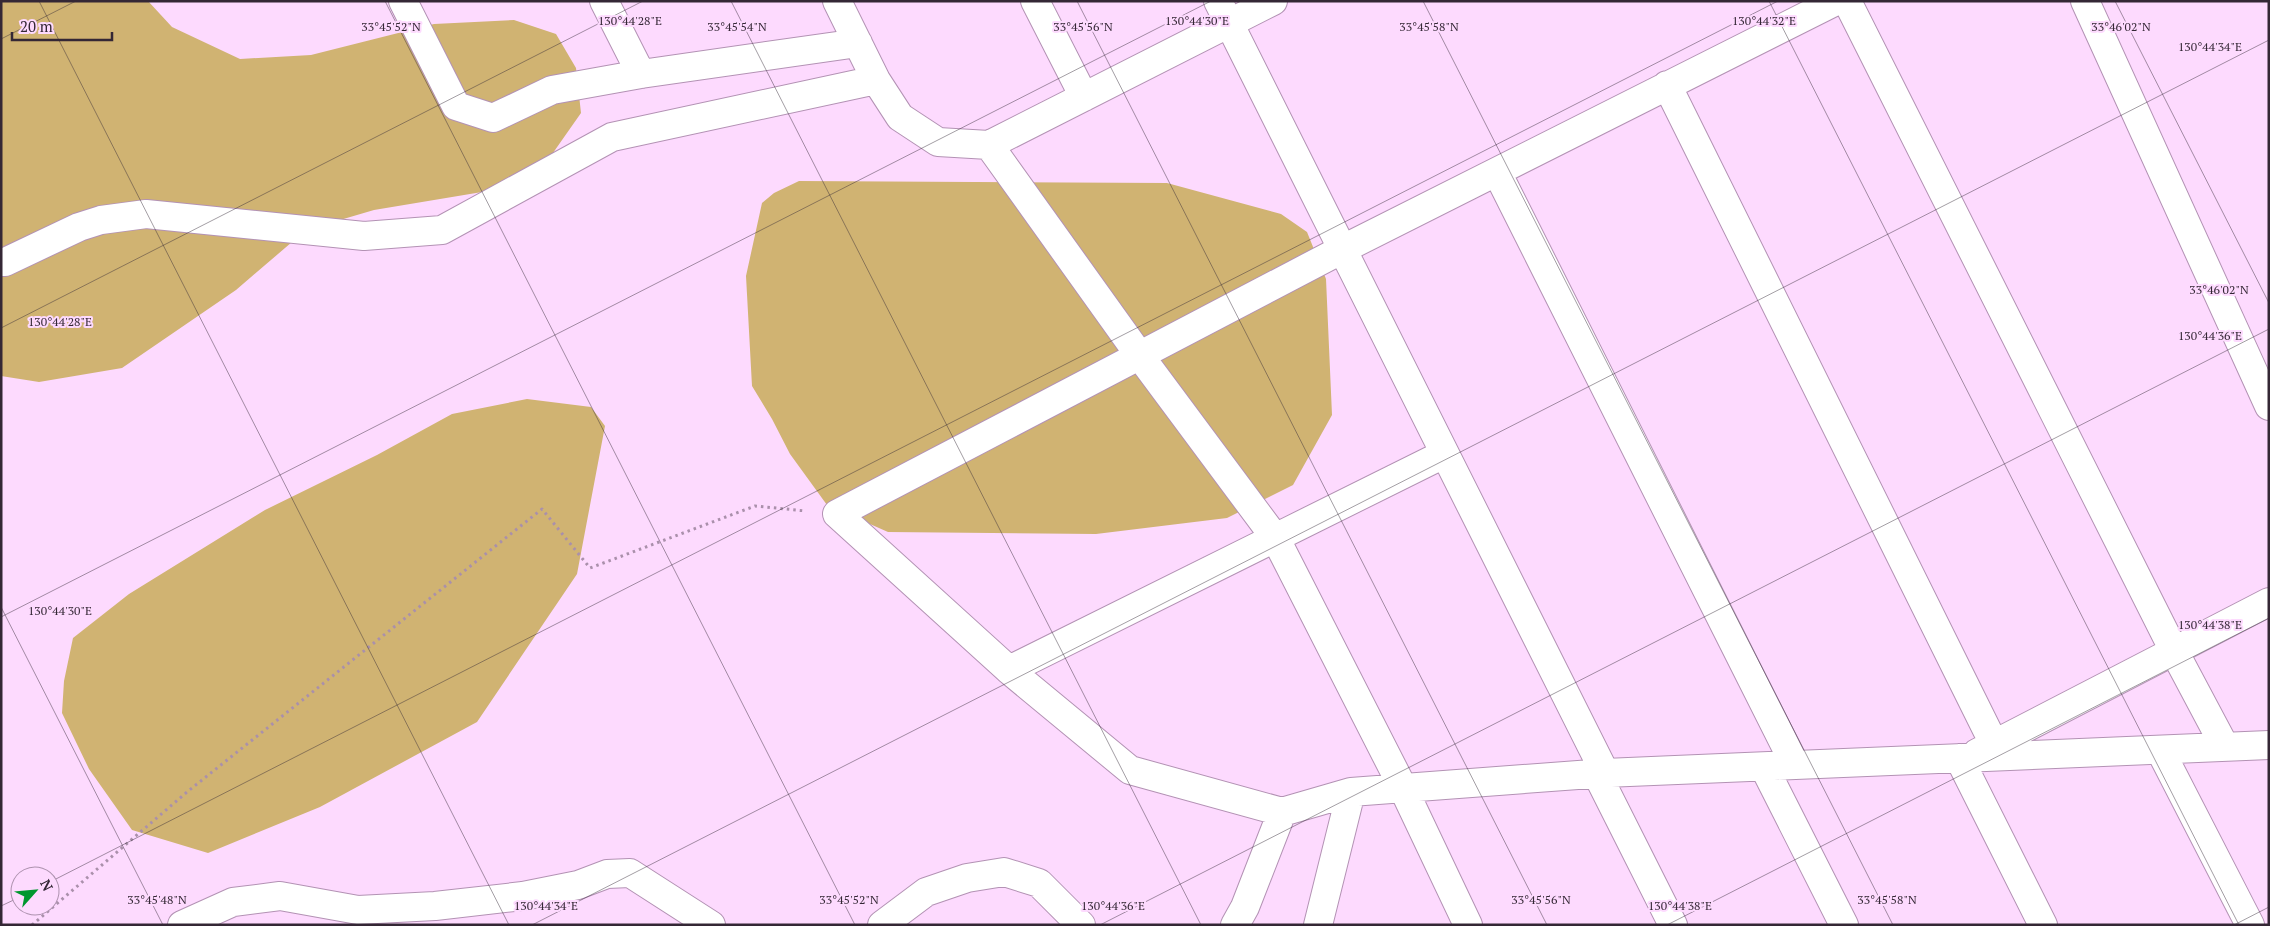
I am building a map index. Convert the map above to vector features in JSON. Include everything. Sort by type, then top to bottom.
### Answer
[{"type":"street","points":[[403,1],[456,106],[492,118],[552,90],[641,74],[858,43]]},
{"type":"street","points":[[604,1],[641,74]]},
{"type":"street","points":[[837,1],[876,80],[900,117],[938,142],[989,145],[1084,97],[1224,13],[1273,1]]},
{"type":"street","points":[[1035,1],[1084,97]]},
{"type":"street","points":[[1836,1],[1341,250],[837,514],[1009,670],[1130,770],[1282,812],[1352,792],[1601,774],[2269,745]]},
{"type":"street","points":[[1848,1],[2174,651],[2226,747]]},
{"type":"street","points":[[2085,1],[2269,406]]},
{"type":"street","points":[[1224,13],[1444,454],[1673,925]]},
{"type":"street","points":[[1,262],[5,262],[101,220],[146,214],[364,236],[442,230],[612,137],[876,80]]},
{"type":"street","points":[[1667,85],[1994,744]]},
{"type":"street","points":[[989,145],[1140,356],[1276,539],[1402,788],[1468,925]]},
{"type":"street","points":[[1497,172],[1795,765]]},
{"type":"street","points":[[1009,670],[1444,454]]},
{"type":"street","points":[[1963,758],[1994,744],[2269,602]]},
{"type":"street","points":[[2160,750],[2250,925]]},
{"type":"street","points":[[1963,758],[2043,925]]},
{"type":"street","points":[[1764,767],[1844,925]]},
{"type":"street","points":[[1318,925],[1352,792]]},
{"type":"street","points":[[1234,925],[1245,907],[1282,812]]},
{"type":"street","points":[[882,925],[926,892],[967,878],[1004,872],[1039,883],[1081,925]]},
{"type":"street","points":[[182,925],[233,902],[280,896],[358,910],[435,906],[523,896],[578,885],[608,874],[630,873],[711,925]]},
{"type":"path","points":[[32,925],[187,792],[542,509],[590,568],[755,506],[837,514]]},
{"type":"shaded area","points":[[1,1],[148,1],[172,27],[240,59],[311,55],[434,24],[514,20],[556,34],[576,68],[581,113],[548,160],[482,192],[374,210],[306,230],[236,290],[122,368],[39,382],[1,376]]},
{"type":"shaded area","points":[[799,181],[1167,183],[1281,214],[1307,232],[1326,279],[1332,415],[1293,485],[1227,518],[1096,534],[888,532],[827,505],[790,454],[752,386],[746,276],[762,203],[774,193]]},
{"type":"shaded area","points":[[527,399],[591,407],[605,426],[577,574],[477,722],[320,807],[208,853],[132,830],[89,769],[62,713],[64,681],[73,638],[129,594],[265,510],[377,455],[452,414]]}]
